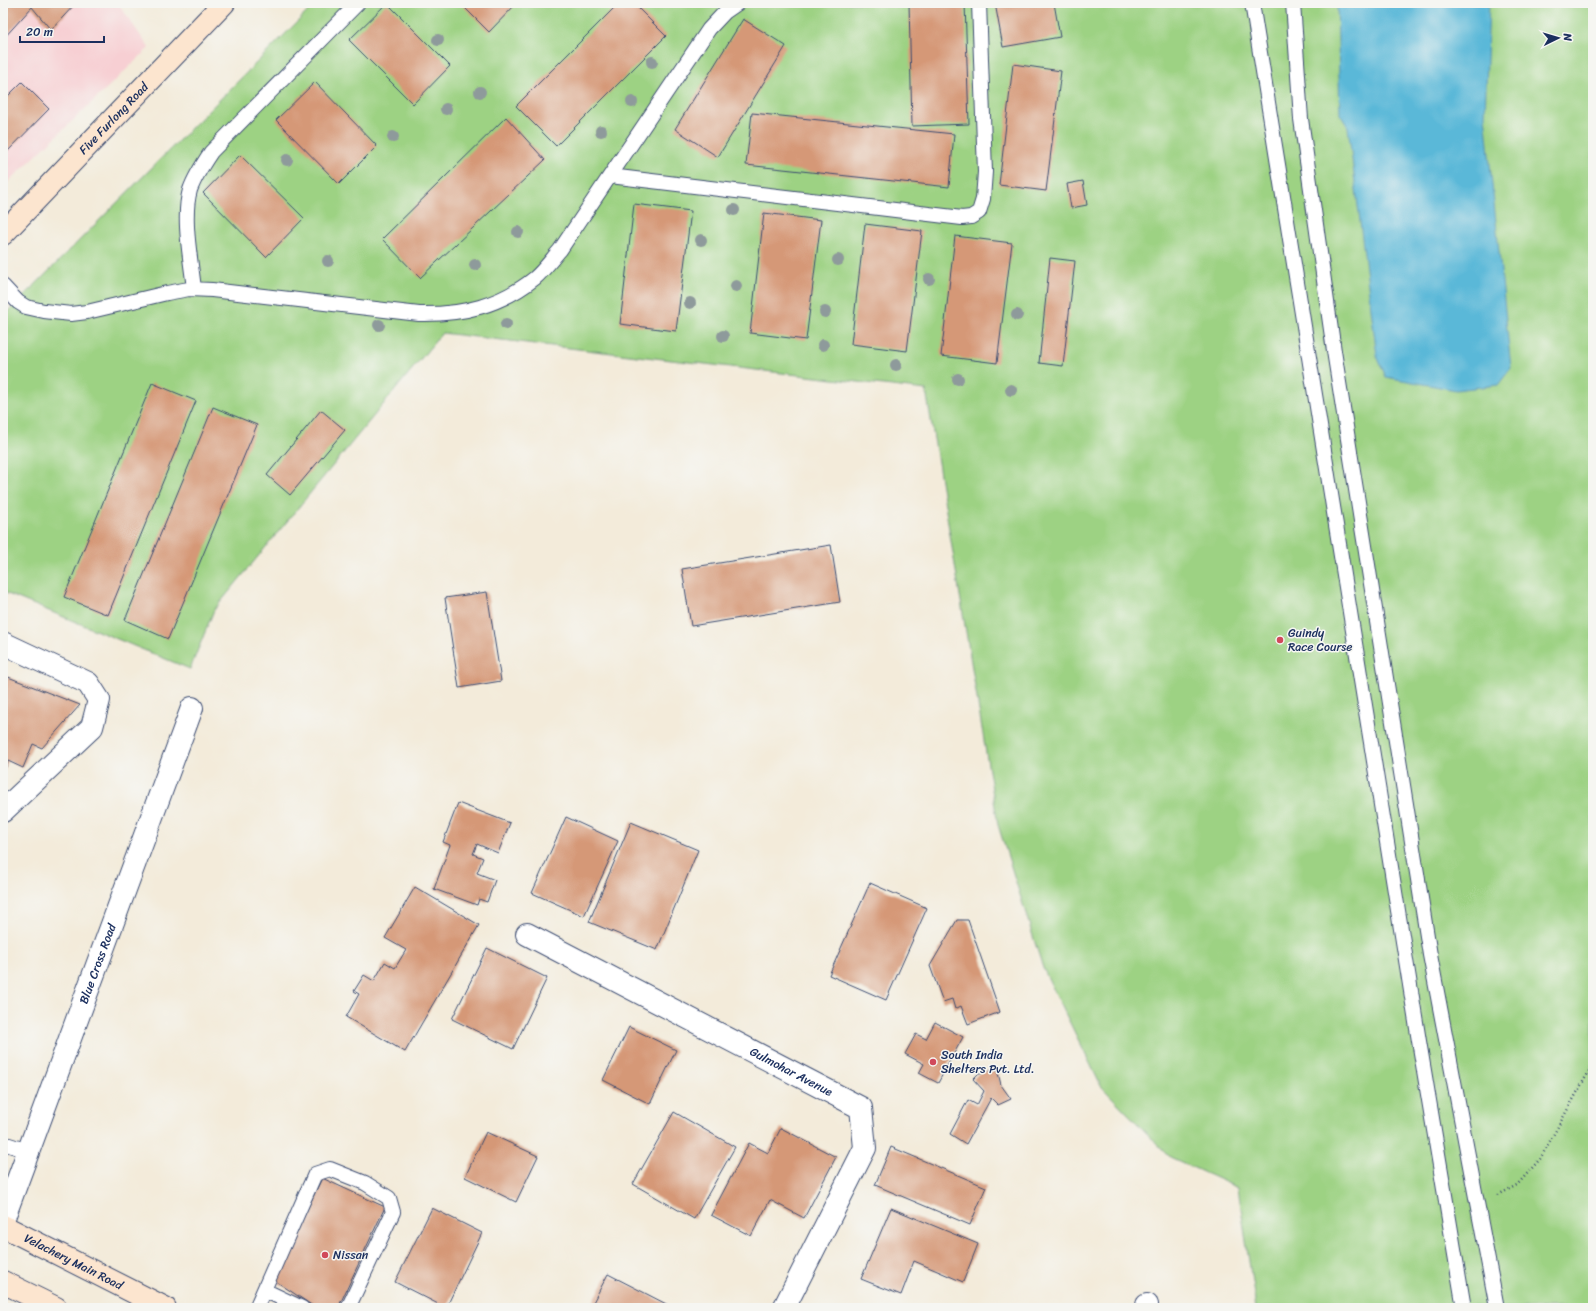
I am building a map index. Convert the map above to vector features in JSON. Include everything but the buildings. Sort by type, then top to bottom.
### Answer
[{"type":"main road","name":"Five Furlong Road","points":[[3,234],[224,3]]},
{"type":"main road","name":"Velachery Main Road","points":[[3,1226],[165,1308]]},
{"type":"main road","points":[[3,1282],[56,1308]]},
{"type":"street","points":[[3,643],[88,683],[99,700],[92,727],[3,811]]},
{"type":"street","name":"Blue Cross Road","points":[[3,1220],[192,708]]},
{"type":"street","name":"Gulmohar Avenue","points":[[527,934],[861,1108],[865,1148],[784,1308]]},
{"type":"lane","points":[[194,289],[187,205],[198,171],[211,152],[358,3]]},
{"type":"lane","points":[[3,286],[18,302],[26,307],[71,314],[87,312],[167,293],[194,289],[419,314],[441,315],[474,309],[504,298],[535,278],[560,250],[709,29],[725,12],[738,3]]},
{"type":"lane","points":[[610,176],[962,218],[972,217],[979,212],[985,172],[978,3]]},
{"type":"lane","points":[[1252,3],[1419,1041],[1464,1308]]},
{"type":"lane","points":[[1292,3],[1301,119],[1335,359],[1430,955],[1498,1308]]},
{"type":"lane","points":[[3,1143],[28,1151]]},
{"type":"lane","points":[[256,1308],[315,1174],[330,1168],[365,1183],[389,1198],[393,1212],[348,1308]]},
{"type":"lane","points":[[264,1290],[302,1308]]},
{"type":"path","points":[[1478,1206],[1517,1185],[1540,1159],[1593,1064]]},
{"type":"shaded area","points":[[3,3],[118,3],[149,48],[3,187]]},
{"type":"green space","name":"Guindy Race Course","points":[[316,3],[1593,3],[1593,1308],[1256,1308],[1238,1188],[1170,1157],[1101,1086],[1043,968],[998,825],[926,390],[442,333],[214,610],[190,669],[3,592],[3,317]]},
{"type":"water","points":[[1337,3],[1489,3],[1485,116],[1511,368],[1498,385],[1456,390],[1386,377],[1377,356],[1348,127],[1340,114]]},
{"type":"place","name":"Guindy Race Course","points":[[1280,640]]},
{"type":"place","name":"South India Shelters Pvt. Ltd.","points":[[933,1062]]},
{"type":"place","name":"Nissan","points":[[325,1255]]}]
